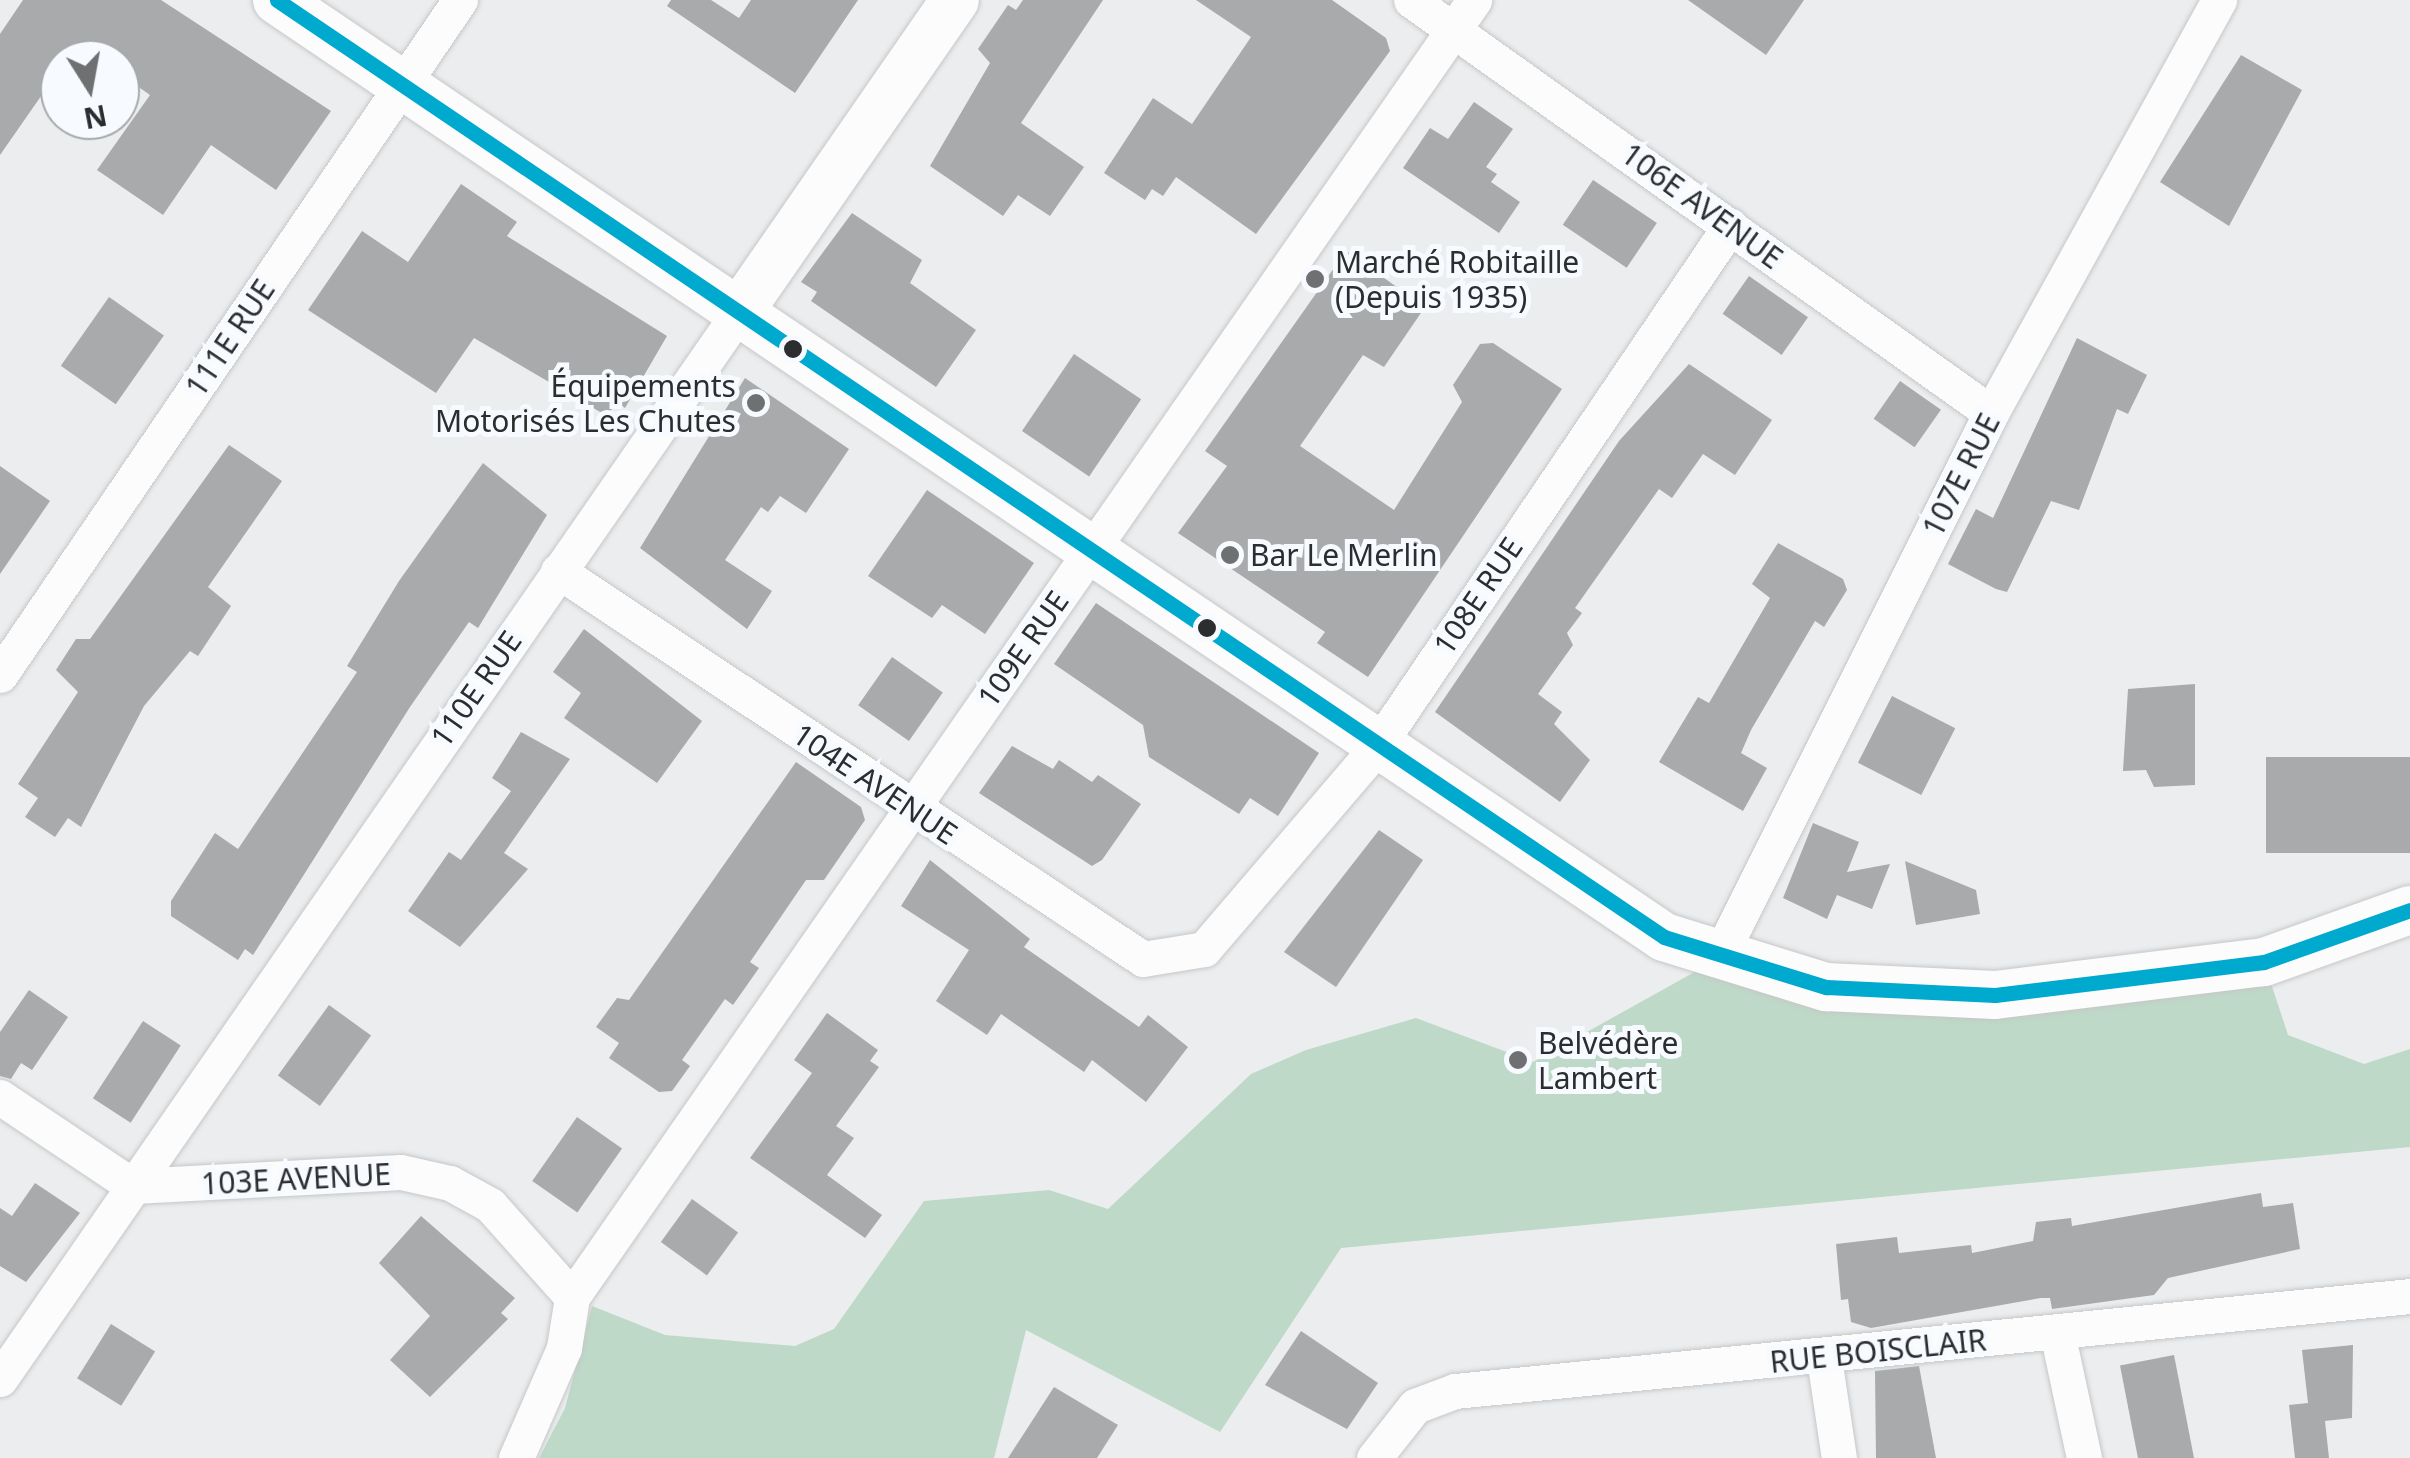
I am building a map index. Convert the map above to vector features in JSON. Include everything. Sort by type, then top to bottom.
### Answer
[{"type":"street","points":[[277,0],[1612,909],[1718,959],[1826,988],[2040,992],[2264,962],[2410,910]]},
{"type":"street","name":"111E RUE","points":[[0,675],[460,0]]},
{"type":"street","name":"110E RUE","points":[[0,1379],[955,0]]},
{"type":"street","name":"106E AVENUE","points":[[1410,0],[1464,14],[1730,226],[1991,413]]},
{"type":"street","name":"107E RUE","points":[[1718,959],[1991,413],[2219,0]]},
{"type":"street","name":"109E RUE","points":[[572,1297],[1464,14]]},
{"type":"street","name":"108E RUE","points":[[1204,948],[1376,748],[1730,226]]},
{"type":"street","name":"104E AVENUE","points":[[558,571],[911,810],[1143,959],[1204,948]]},
{"type":"street","points":[[0,1097],[133,1186]]},
{"type":"street","name":"103E AVENUE","points":[[133,1186],[401,1172],[450,1183],[490,1205],[572,1297]]},
{"type":"street","name":"RUE BOISCLAIR","points":[[1374,1458],[1415,1406],[1454,1391],[1824,1358],[2410,1296]]},
{"type":"street","points":[[516,1458],[564,1348],[572,1297]]},
{"type":"street","points":[[2058,1332],[2084,1458]]},
{"type":"street","points":[[1824,1358],[1839,1458]]},
{"type":"green space","points":[[1718,959],[1826,987],[2264,962],[2288,1035],[2364,1064],[2410,1049],[2410,1147],[1341,1248],[1220,1432],[1026,1330],[994,1458],[539,1458],[565,1408],[592,1306],[665,1335],[795,1346],[834,1329],[924,1201],[1049,1190],[1108,1209],[1251,1074],[1306,1050],[1416,1018],[1533,1062]]},
{"type":"building","points":[[23,0],[161,0],[331,111],[276,190],[211,145],[163,215],[97,170],[118,140],[140,140],[140,109],[150,95],[140,88],[140,40],[40,40],[40,98],[0,155],[0,34]]},
{"type":"building","points":[[671,0],[711,0],[739,18],[751,0],[858,0],[795,93],[667,6]]},
{"type":"building","points":[[1023,0],[1103,0],[1021,123],[1084,167],[1050,216],[1018,195],[1003,216],[930,166],[990,63],[978,49],[1008,5],[1016,10]]},
{"type":"building","points":[[1196,0],[1332,0],[1386,38],[1390,51],[1256,234],[1176,177],[1163,196],[1152,189],[1145,200],[1104,173],[1153,98],[1192,124],[1251,37]]},
{"type":"building","points":[[1688,0],[1804,0],[1766,55]]},
{"type":"building","points":[[2241,55],[2302,90],[2229,226],[2160,182]]},
{"type":"building","points":[[1474,102],[1513,129],[1486,167],[1497,174],[1491,182],[1520,202],[1499,233],[1403,168],[1430,128],[1448,139]]},
{"type":"building","points":[[1593,180],[1657,223],[1627,268],[1563,225]]},
{"type":"building","points":[[461,184],[517,222],[507,236],[667,336],[625,408],[617,402],[607,416],[474,338],[436,393],[308,310],[362,231],[408,262]]},
{"type":"building","points":[[852,213],[922,260],[910,283],[976,330],[936,387],[811,301],[817,292],[801,282]]},
{"type":"building","points":[[1346,251],[1425,307],[1384,367],[1363,355],[1300,446],[1394,510],[1462,402],[1453,385],[1480,344],[1493,343],[1562,389],[1368,677],[1317,643],[1325,632],[1178,533],[1227,466],[1205,451]]},
{"type":"building","points":[[1749,276],[1808,317],[1782,355],[1723,314]]},
{"type":"building","points":[[109,297],[164,335],[116,404],[61,366]]},
{"type":"building","points":[[2077,338],[2147,375],[2128,414],[2117,409],[2079,510],[2051,501],[2007,592],[1996,589],[1948,564],[1976,509],[1993,518]]},
{"type":"building","points":[[1074,354],[1141,399],[1089,476],[1022,431]]},
{"type":"building","points":[[1689,364],[1772,420],[1735,475],[1703,454],[1672,498],[1659,489],[1575,608],[1582,613],[1567,633],[1573,645],[1538,694],[1562,712],[1554,724],[1590,760],[1560,802],[1435,712],[1619,441]]},
{"type":"building","points":[[745,378],[849,449],[806,513],[780,496],[768,512],[761,507],[725,560],[772,591],[747,629],[640,548]]},
{"type":"building","points":[[1900,381],[1941,410],[1915,447],[1874,419]]},
{"type":"building","points":[[229,445],[282,481],[208,587],[231,606],[198,656],[190,651],[144,706],[81,827],[68,818],[55,837],[25,817],[38,798],[18,784],[78,692],[56,670],[76,639],[90,639]]},
{"type":"building","points":[[483,463],[547,515],[478,628],[469,622],[410,707],[253,955],[245,949],[238,960],[171,916],[171,901],[215,833],[238,849],[357,672],[347,666],[399,581]]},
{"type":"building","points":[[0,466],[50,501],[0,574]]},
{"type":"building","points":[[927,490],[1034,563],[985,634],[942,605],[932,618],[868,576]]},
{"type":"building","points":[[1778,543],[1843,579],[1847,590],[1824,627],[1815,621],[1751,730],[1741,753],[1767,768],[1743,811],[1659,762],[1698,697],[1709,703],[1770,598],[1752,584]]},
{"type":"building","points":[[1096,603],[1319,753],[1278,816],[1250,798],[1239,814],[1149,757],[1143,725],[1054,664]]},
{"type":"building","points":[[584,629],[702,721],[657,783],[564,718],[581,693],[553,672]]},
{"type":"building","points":[[892,657],[943,693],[909,741],[858,705]]},
{"type":"building","points":[[2195,684],[2195,785],[2154,787],[2146,770],[2123,771],[2128,689]]},
{"type":"building","points":[[1892,696],[1955,728],[1921,795],[1858,763]]},
{"type":"building","points":[[521,732],[570,759],[504,853],[528,869],[460,947],[408,911],[449,852],[461,860],[511,791],[492,778]]},
{"type":"building","points":[[1012,746],[1053,769],[1059,760],[1092,782],[1098,775],[1141,804],[1102,860],[1092,866],[979,793]]},
{"type":"building","points":[[2266,757],[2410,757],[2410,853],[2266,853]]},
{"type":"building","points":[[796,762],[861,807],[865,820],[824,880],[806,880],[750,962],[759,968],[733,1005],[725,999],[682,1060],[690,1066],[672,1091],[659,1092],[609,1058],[619,1043],[596,1027],[617,998],[629,1000]]},
{"type":"building","points":[[1813,823],[1859,842],[1847,872],[1890,864],[1872,909],[1837,895],[1827,919],[1783,898]]},
{"type":"building","points":[[1379,830],[1423,860],[1336,987],[1284,952]]},
{"type":"building","points":[[930,860],[1030,939],[1024,947],[1139,1027],[1148,1015],[1188,1047],[1146,1102],[1092,1060],[1084,1072],[1001,1014],[987,1035],[936,1001],[969,950],[901,906]]},
{"type":"building","points":[[1905,861],[1976,890],[1980,914],[1916,925]]},
{"type":"building","points":[[29,990],[68,1017],[32,1070],[21,1063],[11,1079],[0,1076],[0,1032]]},
{"type":"building","points":[[329,1005],[371,1036],[320,1106],[278,1075]]},
{"type":"building","points":[[827,1013],[878,1050],[870,1061],[879,1067],[836,1126],[854,1138],[827,1175],[882,1215],[865,1238],[750,1158],[812,1073],[794,1060]]},
{"type":"building","points":[[143,1021],[181,1046],[131,1123],[93,1098]]},
{"type":"building","points":[[577,1117],[622,1149],[577,1212],[532,1181]]},
{"type":"building","points":[[35,1183],[80,1213],[26,1282],[0,1266],[0,1208],[12,1216]]},
{"type":"building","points":[[2261,1193],[2263,1207],[2293,1203],[2300,1249],[2168,1278],[2154,1295],[2052,1309],[2050,1298],[2041,1298],[1871,1328],[1851,1322],[1848,1299],[1841,1300],[1836,1244],[1897,1237],[1899,1253],[1971,1245],[1972,1253],[2033,1241],[2036,1222],[2071,1218],[2072,1226]]},
{"type":"building","points":[[692,1199],[738,1233],[707,1275],[661,1242]]},
{"type":"building","points":[[421,1216],[515,1298],[501,1313],[508,1319],[430,1397],[390,1360],[430,1316],[379,1263]]},
{"type":"building","points":[[111,1324],[155,1352],[121,1406],[77,1378]]},
{"type":"building","points":[[1301,1331],[1378,1383],[1347,1429],[1265,1385]]},
{"type":"building","points":[[2353,1345],[2352,1418],[2325,1421],[2329,1458],[2295,1458],[2289,1405],[2308,1403],[2302,1350]]},
{"type":"building","points":[[2174,1355],[2194,1458],[2138,1458],[2120,1365]]},
{"type":"building","points":[[1919,1366],[1936,1458],[1876,1458],[1875,1371]]},
{"type":"building","points":[[1054,1387],[1118,1425],[1097,1458],[1008,1458]]},
{"type":"transit line","points":[[277,0],[1664,937],[1826,987],[1995,995],[2264,962],[2410,910]]},
{"type":"place","name":"Marché Robitaille (Depuis 1935)","points":[[1315,279]]},
{"type":"place","name":"Équipements Motorisés Les Chutes","points":[[756,403]]},
{"type":"place","name":"Bar Le Merlin","points":[[1230,555]]},
{"type":"place","name":"Belvédère Lambert","points":[[1518,1060]]}]
